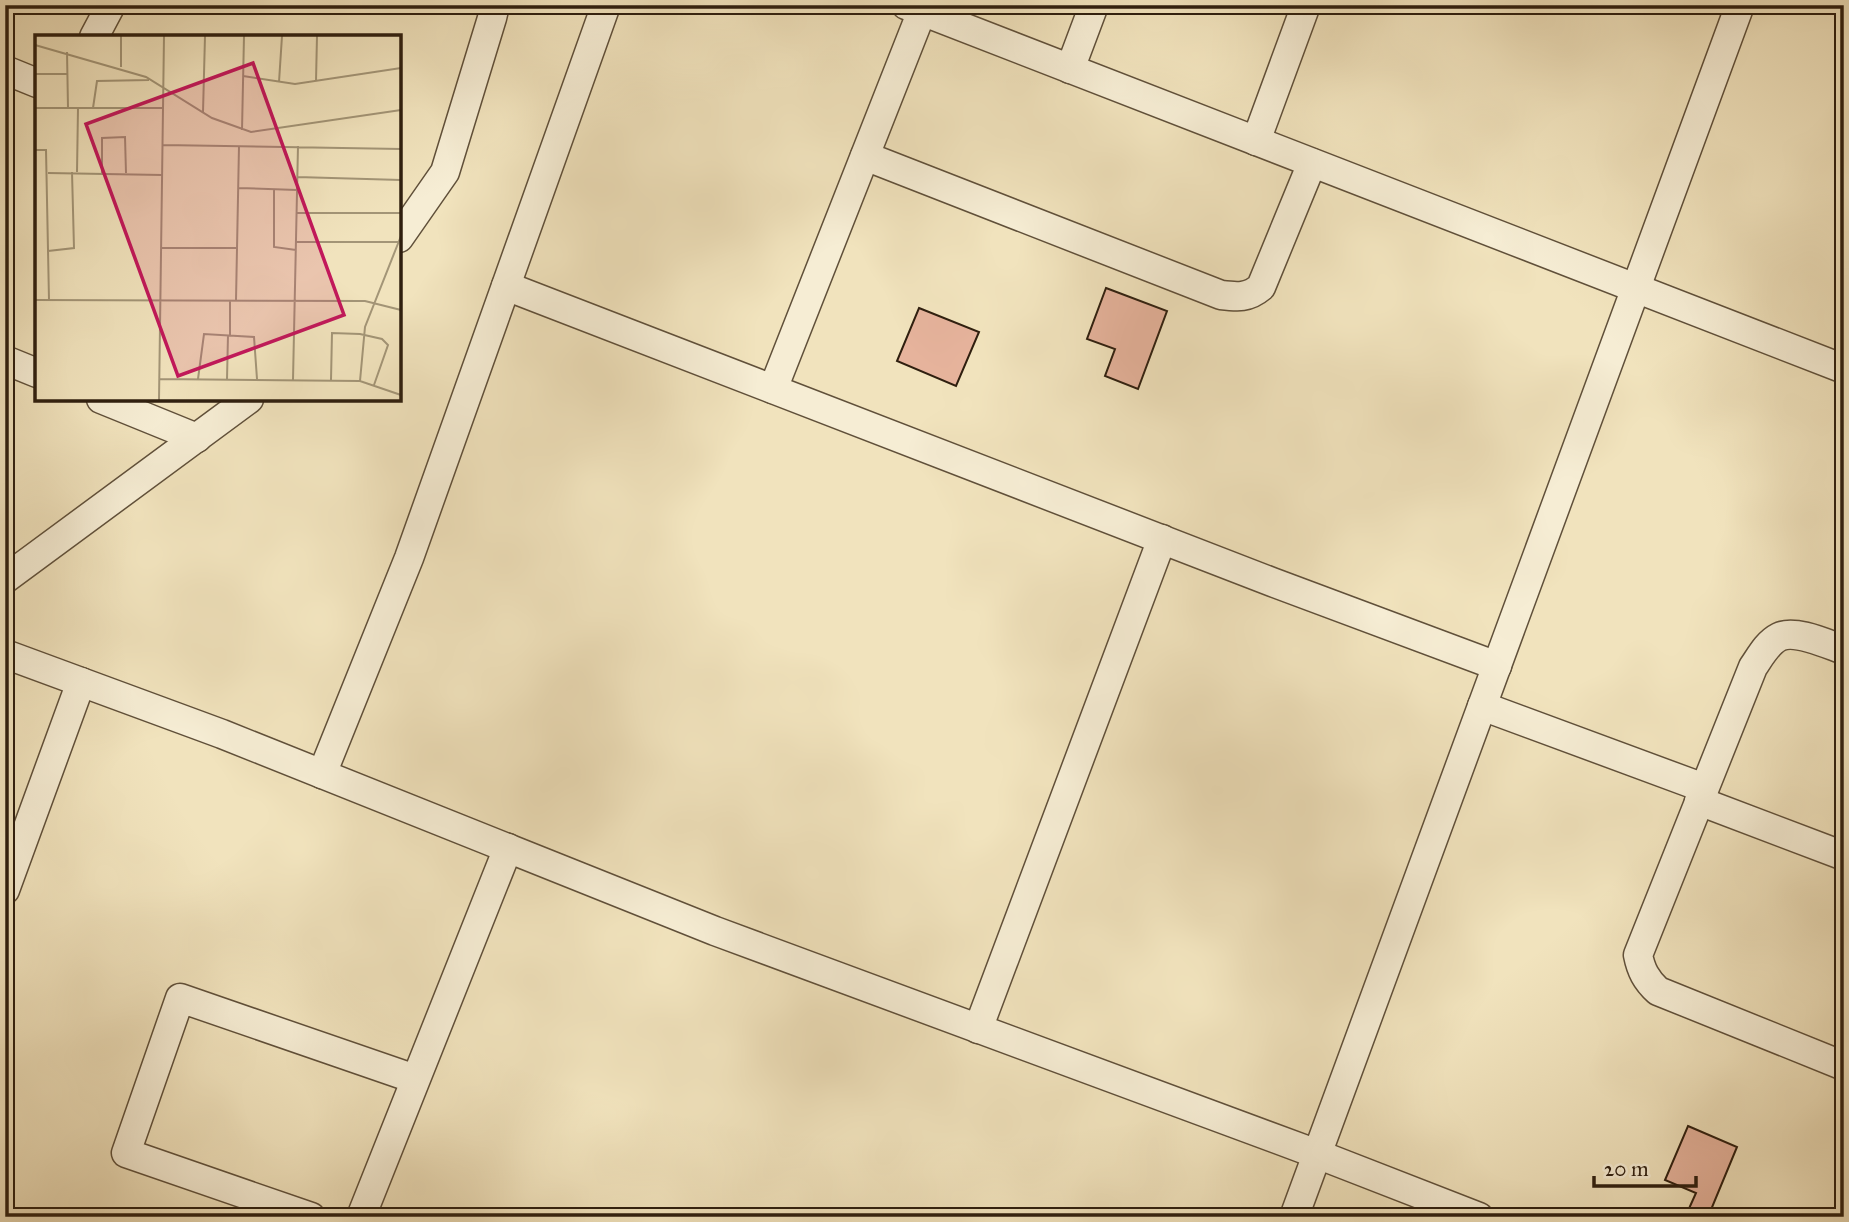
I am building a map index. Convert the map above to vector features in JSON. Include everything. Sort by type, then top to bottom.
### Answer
[{"type":"street","points":[[95,35],[111,5]]},
{"type":"street","points":[[401,231],[445,172],[495,5]]},
{"type":"street","points":[[322,774],[409,558],[606,5]]},
{"type":"street","points":[[1070,69],[1094,5]]},
{"type":"street","points":[[1256,141],[1306,5]]},
{"type":"street","points":[[1294,1217],[1740,5]]},
{"type":"street","points":[[773,389],[865,156],[914,8],[1844,369]]},
{"type":"street","points":[[5,70],[35,82]]},
{"type":"street","points":[[865,156],[1221,295],[1242,297],[1261,287],[1312,163]]},
{"type":"street","points":[[506,286],[1497,666]]},
{"type":"street","points":[[5,360],[35,372]]},
{"type":"street","points":[[106,401],[197,438]]},
{"type":"street","points":[[5,579],[246,401]]},
{"type":"street","points":[[978,1029],[1162,539]]},
{"type":"street","points":[[1844,650],[1793,634],[1779,637],[1753,667],[1638,955],[1641,970],[1658,991],[1844,1066]]},
{"type":"street","points":[[5,654],[222,734],[715,931],[1317,1154],[1479,1217]]},
{"type":"street","points":[[5,890],[81,682]]},
{"type":"street","points":[[1482,706],[1844,856]]},
{"type":"street","points":[[361,1217],[508,848]]},
{"type":"street","points":[[311,1217],[126,1153],[180,998],[415,1079]]},
{"type":"building","points":[[1106,288],[1167,311],[1138,389],[1105,376],[1115,349],[1087,339]]},
{"type":"building","points":[[919,308],[979,332],[956,386],[897,361]]},
{"type":"building","points":[[1688,1126],[1737,1147],[1708,1217],[1687,1213],[1696,1193],[1665,1180]]}]
